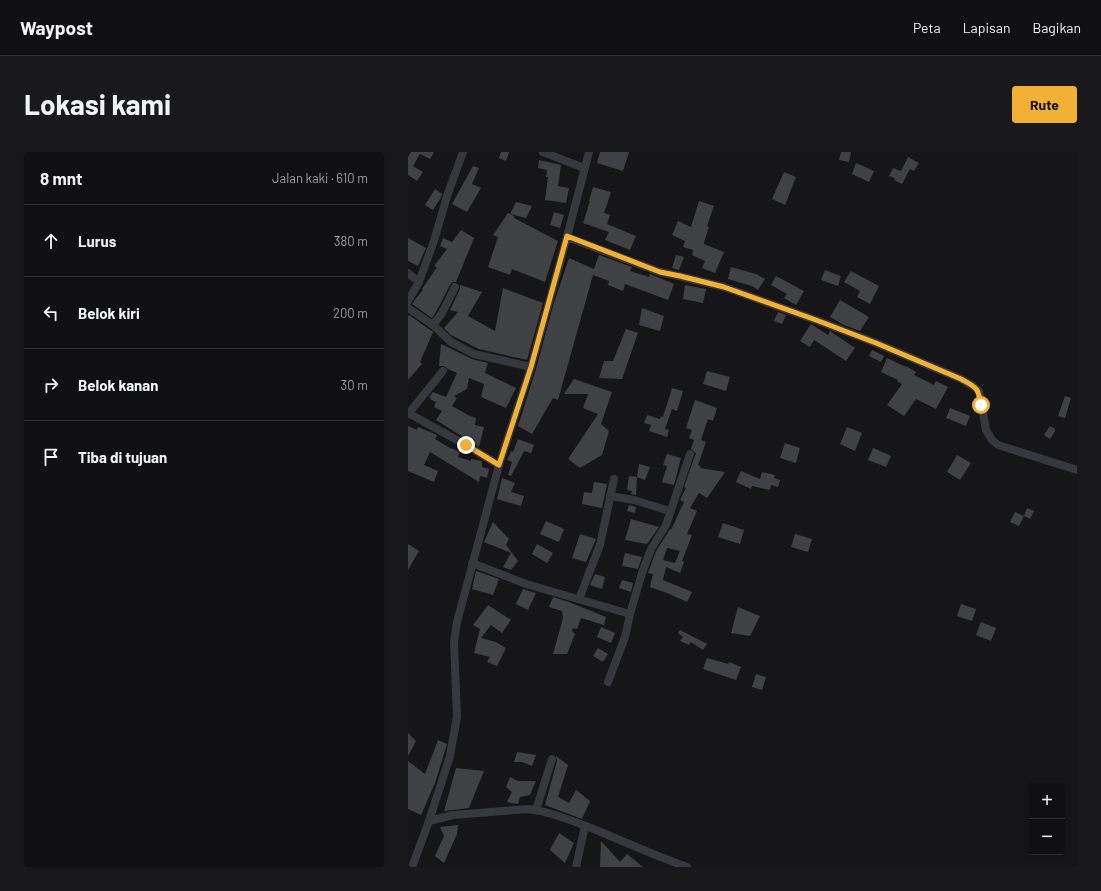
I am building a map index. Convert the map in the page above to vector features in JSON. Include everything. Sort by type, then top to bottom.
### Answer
[{"type":"street","points":[[408,301],[419,282],[463,152]]},
{"type":"street","points":[[543,152],[584,168]]},
{"type":"street","points":[[412,867],[450,756],[457,717],[454,642],[457,622],[499,465],[531,367],[589,152]]},
{"type":"street","points":[[567,236],[660,272],[724,287],[809,317],[876,343],[961,379],[979,391],[986,430],[998,446],[1077,470]]},
{"type":"street","points":[[408,273],[419,282]]},
{"type":"street","points":[[433,325],[442,313],[454,287]]},
{"type":"street","points":[[408,308],[433,325],[451,342],[474,354],[531,367]]},
{"type":"street","points":[[443,371],[408,413],[499,465]]},
{"type":"street","points":[[608,682],[625,637],[644,567],[651,549],[666,525],[690,454]]},
{"type":"street","points":[[579,599],[600,545],[614,479]]},
{"type":"street","points":[[610,496],[634,500],[670,511]]},
{"type":"street","points":[[472,563],[526,584],[630,614]]},
{"type":"street","points":[[536,810],[552,759]]},
{"type":"street","points":[[429,821],[453,815],[528,809],[548,812],[687,867]]},
{"type":"street","points":[[576,867],[585,826]]},
{"type":"building","points":[[411,152],[434,152],[430,159],[420,154],[413,166],[423,172],[417,181],[408,175],[408,157]]},
{"type":"building","points":[[501,152],[509,152],[506,161],[499,158]]},
{"type":"building","points":[[600,152],[629,152],[623,171],[597,163]]},
{"type":"building","points":[[841,152],[851,152],[849,162],[839,160]]},
{"type":"building","points":[[908,157],[919,163],[914,171],[910,169],[902,184],[894,180],[895,178],[889,176],[893,168],[901,171]]},
{"type":"building","points":[[539,160],[561,165],[558,186],[569,188],[566,203],[545,200],[548,177],[546,177],[547,170],[538,168]]},
{"type":"building","points":[[856,163],[874,171],[869,182],[852,174]]},
{"type":"building","points":[[473,166],[479,168],[472,184],[481,188],[467,212],[452,204]]},
{"type":"building","points":[[784,172],[796,177],[785,205],[772,199]]},
{"type":"building","points":[[593,187],[611,192],[604,213],[610,215],[607,224],[636,236],[630,250],[605,240],[609,232],[583,223]]},
{"type":"building","points":[[435,189],[442,194],[433,210],[425,205]]},
{"type":"building","points":[[699,201],[714,206],[707,226],[709,227],[704,244],[724,252],[715,273],[702,268],[705,261],[692,255],[693,250],[683,247],[685,241],[672,235],[678,221],[691,227]]},
{"type":"building","points":[[516,202],[532,206],[526,218],[510,214]]},
{"type":"building","points":[[554,212],[564,215],[560,228],[550,225]]},
{"type":"building","points":[[508,213],[514,216],[514,218],[558,241],[545,282],[512,269],[510,275],[488,267],[498,237],[493,235]]},
{"type":"building","points":[[461,230],[474,238],[456,282],[452,282],[450,285],[432,318],[412,304],[423,290],[422,289],[437,267],[434,266],[447,249],[440,246],[443,238],[452,242]]},
{"type":"building","points":[[408,238],[426,248],[418,266],[408,261]]},
{"type":"building","points":[[599,255],[632,267],[630,271],[649,277],[650,274],[674,284],[668,300],[625,284],[623,291],[608,285],[609,281],[593,275],[558,400],[553,398],[532,434],[518,426],[536,369],[553,306],[569,258],[594,269]]},
{"type":"building","points":[[676,255],[684,257],[679,270],[672,268]]},
{"type":"building","points":[[731,267],[756,274],[765,279],[758,290],[752,286],[728,279]]},
{"type":"building","points":[[825,270],[841,276],[838,286],[821,280]]},
{"type":"building","points":[[851,271],[879,286],[870,304],[857,297],[860,291],[844,282]]},
{"type":"building","points":[[776,276],[804,291],[796,305],[784,298],[787,294],[771,285]]},
{"type":"building","points":[[460,285],[482,292],[468,316],[495,331],[503,288],[543,303],[527,360],[479,349],[451,335],[444,328],[458,312],[450,310],[460,289]]},
{"type":"building","points":[[685,285],[706,289],[703,303],[683,299]]},
{"type":"building","points":[[840,300],[869,317],[860,331],[844,325],[830,317]]},
{"type":"building","points":[[642,308],[664,316],[660,331],[639,325]]},
{"type":"building","points":[[778,312],[786,315],[782,324],[774,321]]},
{"type":"building","points":[[409,315],[433,332],[420,362],[422,364],[408,380],[408,317]]},
{"type":"building","points":[[811,324],[828,335],[830,331],[855,348],[846,361],[814,340],[810,347],[800,341]]},
{"type":"building","points":[[626,329],[638,333],[622,379],[599,378],[604,361],[613,361]]},
{"type":"building","points":[[441,344],[472,359],[488,363],[485,373],[516,388],[506,408],[481,397],[484,384],[469,378],[467,389],[454,396],[457,398],[452,406],[476,418],[475,425],[484,427],[479,447],[436,420],[442,411],[434,407],[436,402],[429,397],[433,392],[446,397],[457,373],[444,366],[439,366]]},
{"type":"building","points":[[872,350],[884,356],[881,362],[869,356]]},
{"type":"building","points":[[887,358],[906,366],[916,372],[914,375],[934,385],[936,381],[948,387],[936,409],[916,399],[904,416],[887,405],[902,384],[897,381],[898,380],[881,372]]},
{"type":"building","points":[[707,371],[730,377],[726,391],[703,384]]},
{"type":"building","points":[[574,379],[612,392],[601,424],[609,431],[602,455],[580,468],[568,459],[598,414],[583,408],[588,394],[564,394]]},
{"type":"building","points":[[672,388],[683,391],[677,411],[672,409],[665,429],[669,430],[667,437],[649,431],[651,425],[644,423],[647,415],[660,419],[661,416],[663,417]]},
{"type":"building","points":[[1065,396],[1071,398],[1065,418],[1058,416]]},
{"type":"building","points":[[695,400],[717,408],[713,421],[708,419],[701,440],[706,442],[698,465],[701,466],[700,468],[725,472],[707,498],[699,493],[690,508],[697,511],[687,534],[692,535],[682,561],[684,562],[680,573],[666,567],[663,580],[692,592],[687,602],[650,587],[653,574],[648,573],[656,551],[670,529],[671,530],[684,502],[680,500],[686,488],[684,487],[696,453],[691,449],[694,440],[689,438],[692,430],[686,428]],"holes":[[[667,548],[680,551],[675,563],[663,560]]]},
{"type":"building","points":[[950,408],[970,416],[966,426],[946,418]]},
{"type":"building","points":[[408,426],[417,430],[418,427],[437,435],[435,439],[450,448],[460,451],[458,457],[471,461],[471,459],[482,461],[482,467],[489,469],[487,478],[480,476],[479,482],[430,452],[424,465],[438,471],[434,482],[408,471]]},
{"type":"building","points":[[1050,426],[1055,429],[1055,431],[1050,439],[1044,435]]},
{"type":"building","points":[[847,427],[862,433],[855,451],[840,444]]},
{"type":"building","points":[[518,439],[534,445],[531,453],[524,451],[511,476],[508,475],[512,462],[507,460],[511,451],[513,452]]},
{"type":"building","points":[[785,443],[800,448],[796,463],[780,458]]},
{"type":"building","points":[[873,448],[891,456],[886,467],[868,460]]},
{"type":"building","points":[[667,454],[681,458],[674,485],[662,482],[667,466],[663,465]]},
{"type":"building","points":[[957,455],[971,463],[960,480],[947,472]]},
{"type":"building","points":[[639,464],[650,467],[645,480],[637,477]]},
{"type":"building","points":[[741,471],[760,479],[762,472],[775,475],[774,478],[780,480],[778,487],[771,485],[770,490],[752,486],[751,489],[736,482]]},
{"type":"building","points":[[629,476],[637,477],[636,495],[631,494],[632,491],[627,490]]},
{"type":"building","points":[[502,478],[515,483],[511,492],[524,496],[521,506],[497,499]]},
{"type":"building","points":[[594,482],[607,484],[602,508],[582,504],[584,492],[592,493]]},
{"type":"building","points":[[629,505],[636,507],[635,513],[627,511]]},
{"type":"building","points":[[1027,508],[1034,511],[1030,519],[1024,516]]},
{"type":"building","points":[[1015,512],[1024,516],[1019,526],[1010,522]]},
{"type":"building","points":[[631,519],[659,527],[647,544],[625,540]]},
{"type":"building","points":[[546,521],[564,529],[559,542],[540,534]]},
{"type":"building","points":[[493,522],[509,539],[506,545],[518,561],[511,570],[503,567],[511,553],[484,542]]},
{"type":"building","points":[[723,523],[744,530],[740,544],[718,537]]},
{"type":"building","points":[[580,534],[596,539],[586,562],[572,558]]},
{"type":"building","points":[[795,534],[812,539],[808,552],[791,547]]},
{"type":"building","points":[[408,544],[419,551],[408,570]]},
{"type":"building","points":[[537,544],[553,553],[547,563],[532,554]]},
{"type":"building","points":[[625,553],[642,557],[638,569],[622,566]]},
{"type":"building","points":[[476,571],[499,579],[493,595],[472,589]]},
{"type":"building","points":[[595,574],[605,577],[602,589],[590,585]]},
{"type":"building","points":[[622,580],[633,583],[631,592],[619,588]]},
{"type":"building","points":[[523,589],[536,593],[528,610],[516,604]]},
{"type":"building","points":[[553,597],[606,617],[604,625],[581,618],[577,629],[573,628],[572,631],[575,634],[567,654],[553,654],[563,618],[562,611],[549,607]]},
{"type":"building","points":[[961,604],[976,609],[972,621],[957,616]]},
{"type":"building","points":[[488,605],[511,620],[502,633],[491,625],[481,638],[496,642],[506,648],[497,666],[487,662],[490,657],[474,653],[480,629],[473,625]]},
{"type":"building","points":[[738,607],[760,616],[750,636],[731,633]]},
{"type":"building","points":[[981,622],[996,628],[991,641],[976,635]]},
{"type":"building","points":[[601,627],[615,633],[611,643],[597,637]]},
{"type":"building","points":[[680,630],[707,644],[703,650],[691,642],[689,645],[680,641],[683,637],[678,633]]},
{"type":"building","points":[[598,648],[608,654],[603,662],[593,656]]},
{"type":"building","points":[[707,658],[728,664],[729,662],[741,667],[736,680],[703,669]]},
{"type":"building","points":[[756,674],[766,677],[762,690],[752,687]]},
{"type":"building","points":[[408,733],[416,741],[408,756]]},
{"type":"building","points":[[438,740],[447,744],[435,783],[421,815],[408,809],[408,761],[425,774]]},
{"type":"building","points":[[517,752],[536,755],[532,766],[522,762],[514,762]]},
{"type":"building","points":[[556,756],[568,765],[558,797],[569,803],[576,790],[590,801],[582,819],[545,805],[557,761]]},
{"type":"building","points":[[456,768],[484,771],[469,808],[444,811]]},
{"type":"building","points":[[510,777],[518,781],[536,781],[530,795],[520,797],[518,804],[507,802],[512,792],[506,787]]},
{"type":"building","points":[[458,825],[457,834],[444,863],[435,856],[444,836],[440,827]]},
{"type":"building","points":[[559,833],[574,843],[565,863],[550,850]]},
{"type":"building","points":[[601,841],[620,862],[627,854],[643,867],[600,867]]},
{"type":"route","points":[[466,445],[499,465],[531,367],[567,236],[660,272],[724,287],[876,343],[961,379],[973,386],[979,391],[981,405]]}]
